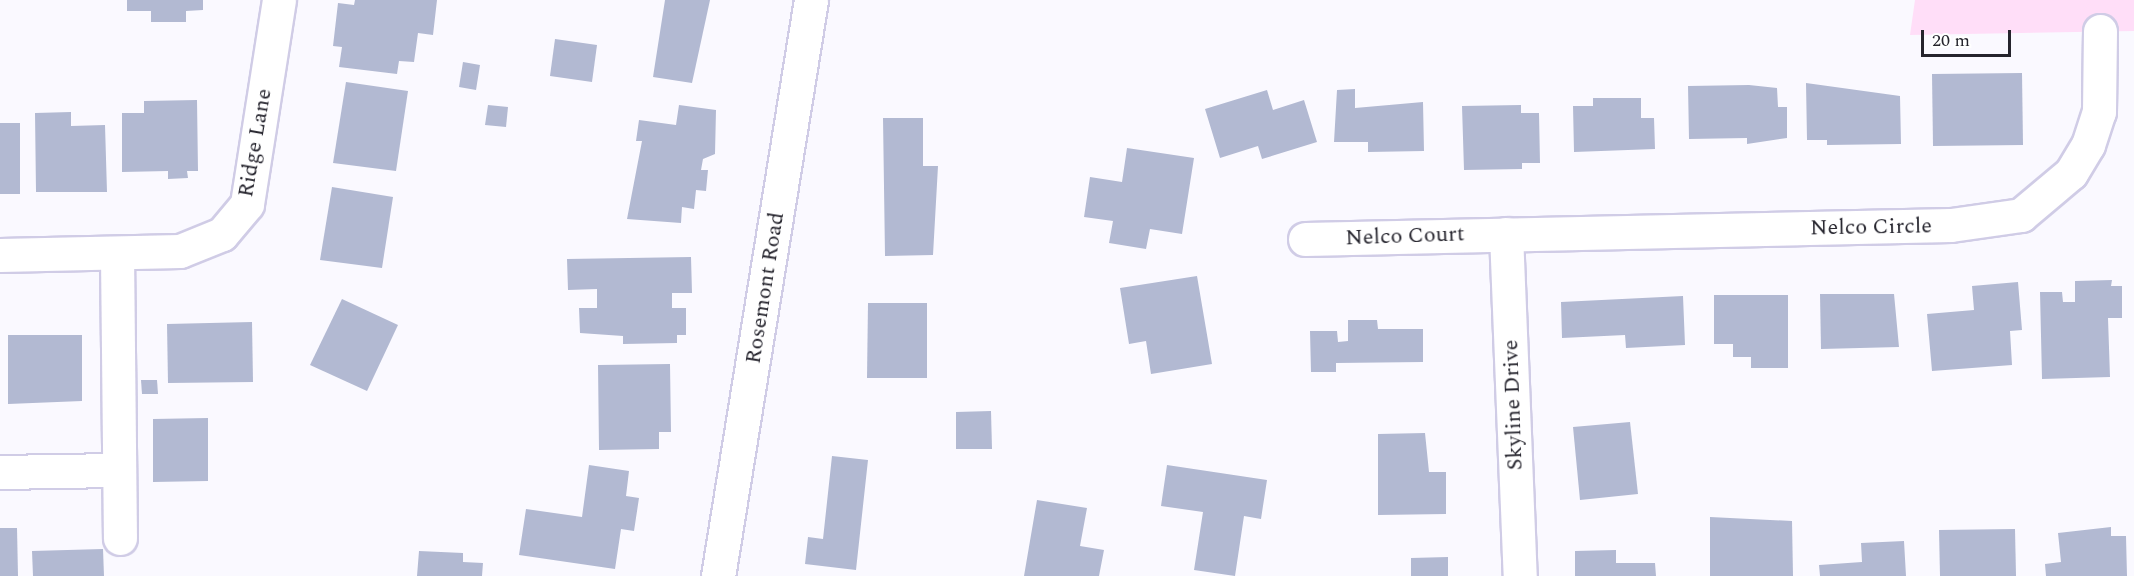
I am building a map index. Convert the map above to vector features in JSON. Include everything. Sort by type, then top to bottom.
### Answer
[{"type":"street","name":"Ridge Lane","points":[[0,255],[180,251],[222,234],[247,204],[279,0]]},
{"type":"street","name":"Rosemont Road","points":[[718,576],[811,0]]},
{"type":"street","name":"Nelco Circle","points":[[1506,234],[1951,225],[2021,215],[2056,189],[2088,145],[2099,112],[2100,31]]},
{"type":"street","name":"Nelco Court","points":[[1305,239],[1506,234]]},
{"type":"street","name":"Skyline Drive","points":[[1506,234],[1520,576]]},
{"type":"street","points":[[117,254],[120,538]]},
{"type":"street","points":[[0,472],[119,470]]},
{"type":"shaded area","points":[[1915,0],[2134,0],[2134,31],[1910,35]]},
{"type":"building","points":[[127,0],[203,0],[203,10],[186,11],[186,22],[151,22],[151,11],[127,11]]},
{"type":"building","points":[[355,0],[437,0],[433,35],[418,33],[414,62],[399,61],[397,74],[339,67],[342,47],[333,46],[338,3],[354,5]]},
{"type":"building","points":[[665,0],[710,0],[692,83],[653,77]]},
{"type":"building","points":[[555,39],[597,45],[592,82],[550,76]]},
{"type":"building","points":[[463,62],[480,65],[476,90],[459,87]]},
{"type":"building","points":[[2022,73],[2023,145],[1933,146],[1932,74]]},
{"type":"building","points":[[346,82],[408,91],[396,171],[333,163]]},
{"type":"building","points":[[1806,83],[1900,96],[1901,144],[1827,145],[1827,140],[1807,140]]},
{"type":"building","points":[[1749,85],[1777,88],[1778,107],[1787,107],[1787,138],[1747,144],[1747,138],[1689,139],[1688,86]]},
{"type":"building","points":[[1355,89],[1355,108],[1423,102],[1424,151],[1368,152],[1368,142],[1334,142],[1337,90]]},
{"type":"building","points":[[1267,90],[1273,110],[1304,100],[1317,142],[1262,159],[1258,146],[1220,158],[1205,109]]},
{"type":"building","points":[[1593,98],[1641,98],[1641,118],[1654,118],[1655,149],[1574,152],[1573,106],[1593,106]]},
{"type":"building","points":[[197,100],[198,171],[187,171],[188,178],[168,179],[168,171],[122,172],[122,113],[144,113],[144,101]]},
{"type":"building","points":[[488,105],[508,107],[506,127],[485,125]]},
{"type":"building","points":[[679,105],[716,110],[715,154],[703,159],[701,170],[708,170],[706,191],[696,190],[694,209],[682,207],[681,223],[627,219],[642,141],[636,141],[639,120],[676,125]]},
{"type":"building","points":[[1521,105],[1521,113],[1539,113],[1540,163],[1522,163],[1522,169],[1464,170],[1462,106]]},
{"type":"building","points":[[71,112],[71,126],[105,125],[107,192],[36,192],[35,113]]},
{"type":"building","points":[[883,118],[923,118],[923,166],[938,166],[933,255],[885,256]]},
{"type":"building","points":[[0,123],[20,123],[20,194],[0,194]]},
{"type":"building","points":[[1127,148],[1194,158],[1182,234],[1150,229],[1146,249],[1109,243],[1113,221],[1084,217],[1090,177],[1122,182]]},
{"type":"building","points":[[332,187],[393,197],[382,268],[320,260]]},
{"type":"building","points":[[691,257],[692,293],[672,293],[672,308],[686,308],[686,335],[677,335],[677,343],[623,344],[623,336],[580,333],[579,308],[597,308],[597,289],[568,290],[567,259]]},
{"type":"building","points":[[1197,276],[1212,364],[1151,374],[1146,341],[1129,344],[1120,288]]},
{"type":"building","points":[[2112,280],[2111,286],[2122,286],[2122,318],[2108,318],[2110,377],[2042,379],[2040,292],[2062,292],[2063,302],[2075,302],[2075,281]]},
{"type":"building","points":[[2018,282],[2022,330],[2010,331],[2012,365],[1932,371],[1927,314],[1974,310],[1972,286]]},
{"type":"building","points":[[1820,294],[1894,294],[1899,347],[1821,349]]},
{"type":"building","points":[[1714,295],[1788,295],[1788,368],[1751,368],[1751,357],[1733,357],[1733,344],[1714,344]]},
{"type":"building","points":[[1683,296],[1685,345],[1626,348],[1625,335],[1562,338],[1561,302]]},
{"type":"building","points":[[342,299],[398,325],[367,391],[310,365]]},
{"type":"building","points":[[868,303],[927,303],[927,378],[867,378]]},
{"type":"building","points":[[1348,320],[1377,320],[1378,329],[1423,329],[1423,362],[1336,363],[1336,372],[1311,372],[1310,331],[1337,331],[1338,342],[1348,341]]},
{"type":"building","points":[[252,322],[253,382],[168,383],[167,324]]},
{"type":"building","points":[[8,335],[82,335],[82,401],[8,404]]},
{"type":"building","points":[[670,364],[671,432],[659,432],[659,449],[599,450],[598,365]]},
{"type":"building","points":[[141,380],[157,380],[158,394],[142,394]]},
{"type":"building","points":[[991,411],[992,449],[956,449],[956,412]]},
{"type":"building","points":[[208,418],[208,481],[153,482],[153,419]]},
{"type":"building","points":[[1630,422],[1638,494],[1580,500],[1573,427]]},
{"type":"building","points":[[1425,433],[1429,472],[1446,472],[1446,514],[1378,515],[1378,434]]},
{"type":"building","points":[[832,456],[868,460],[856,570],[805,564],[808,537],[823,539]]},
{"type":"building","points":[[589,465],[629,471],[626,496],[639,498],[634,531],[621,529],[615,569],[519,555],[526,509],[582,517]]},
{"type":"building","points":[[1167,465],[1267,480],[1261,519],[1244,516],[1235,576],[1194,570],[1203,512],[1161,506]]},
{"type":"building","points":[[1037,500],[1087,508],[1080,546],[1104,550],[1099,576],[1024,576]]},
{"type":"building","points":[[1710,517],[1792,521],[1793,576],[1710,576]]},
{"type":"building","points":[[2111,527],[2111,536],[2126,536],[2127,576],[2046,576],[2045,564],[2061,562],[2058,533]]},
{"type":"building","points":[[0,528],[17,528],[18,576],[0,576]]},
{"type":"building","points":[[2015,529],[2016,576],[1940,576],[1939,530]]},
{"type":"building","points":[[1904,541],[1906,576],[1820,576],[1819,565],[1862,562],[1861,543]]},
{"type":"building","points":[[103,549],[104,576],[33,576],[32,551]]},
{"type":"building","points":[[1616,550],[1616,563],[1655,563],[1656,576],[1575,576],[1575,551]]},
{"type":"building","points":[[419,551],[463,553],[463,562],[483,563],[482,576],[417,576]]},
{"type":"building","points":[[1448,557],[1448,576],[1411,576],[1411,558]]}]
